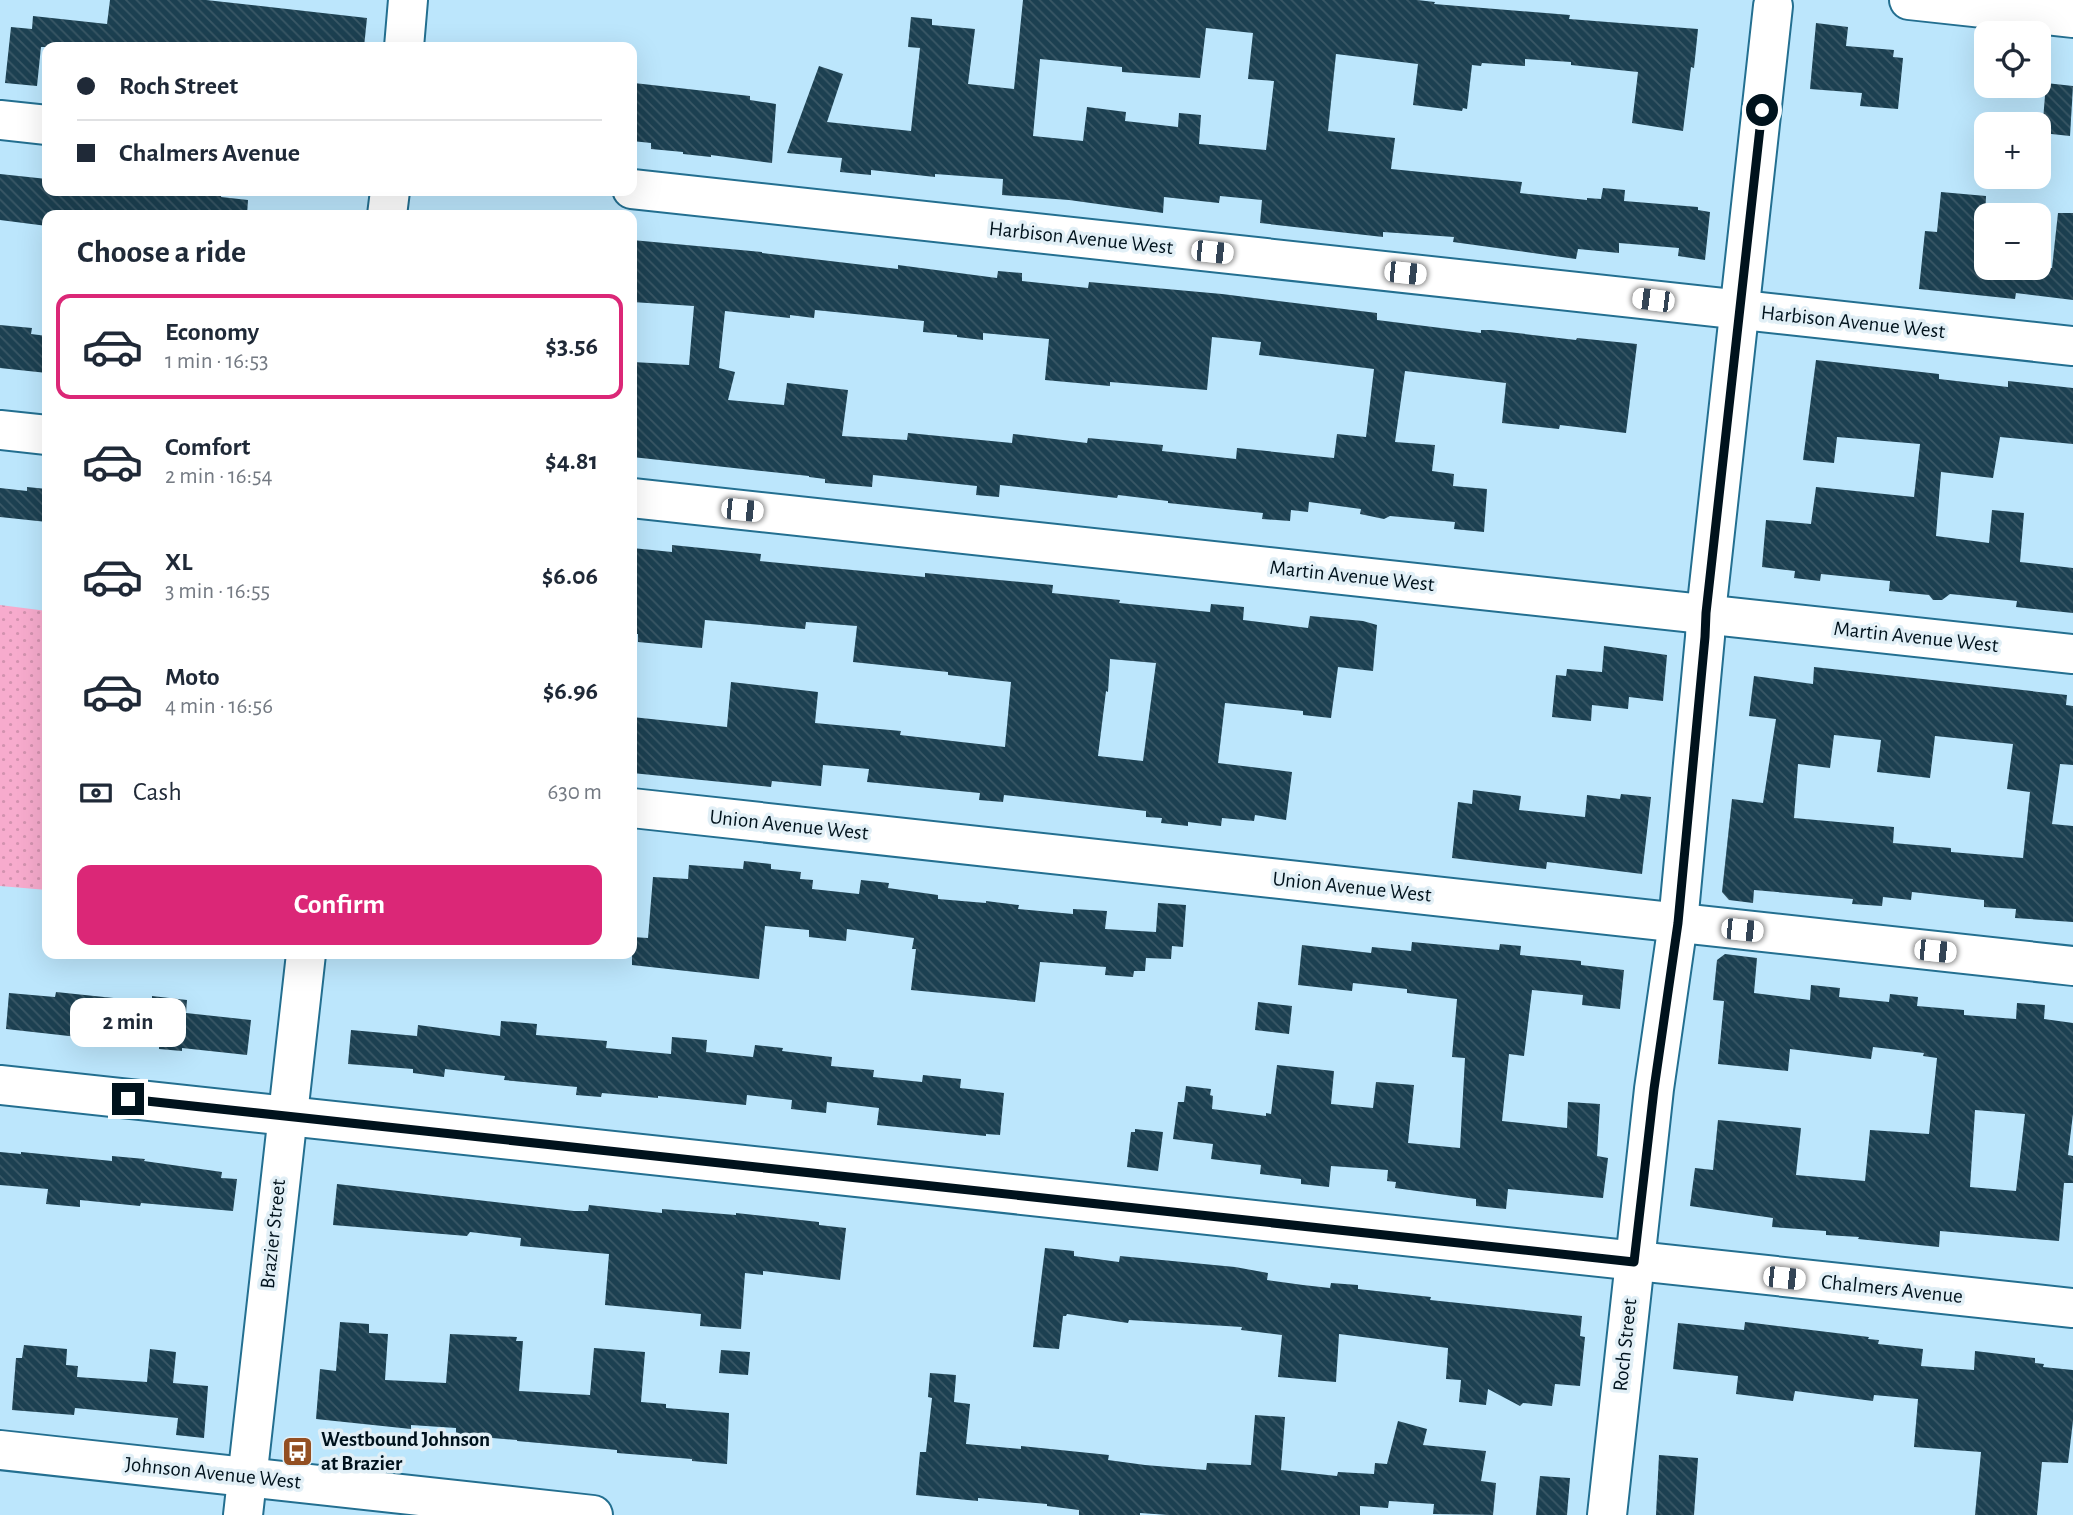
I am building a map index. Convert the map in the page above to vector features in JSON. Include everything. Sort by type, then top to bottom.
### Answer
[{"type":"street","points":[[404,42],[408,0]]},
{"type":"street","points":[[1909,0],[2073,18]]},
{"type":"street","name":"Roch Street","points":[[1607,1515],[1654,1089],[1678,923],[1706,613],[1774,2]]},
{"type":"street","points":[[0,120],[42,124]]},
{"type":"street","name":"Harbison Avenue West","points":[[637,189],[2073,346]]},
{"type":"street","points":[[0,430],[42,434]]},
{"type":"street","name":"Martin Avenue West","points":[[637,499],[2073,654]]},
{"type":"street","name":"Union Avenue West","points":[[637,809],[2073,966]]},
{"type":"street","name":"Brazier Street","points":[[243,1515],[305,959]]},
{"type":"street","name":"Chalmers Avenue","points":[[0,1084],[2073,1308]]},
{"type":"street","name":"Johnson Avenue West","points":[[0,1450],[593,1515]]},
{"type":"shaded area","points":[[0,605],[42,610],[42,890],[0,886]]},
{"type":"building","points":[[110,0],[206,0],[367,18],[365,42],[42,42],[37,86],[5,83],[11,27],[32,29],[33,16],[107,24]]},
{"type":"building","points":[[1023,0],[1417,0],[1435,2],[1434,4],[1570,15],[1569,19],[1698,29],[1683,131],[1632,123],[1638,72],[1571,65],[1571,62],[1525,59],[1525,66],[1482,63],[1481,66],[1472,65],[1467,109],[1463,108],[1462,111],[1413,105],[1418,64],[1336,54],[1328,131],[1395,138],[1391,169],[1522,182],[1520,193],[1587,200],[1601,199],[1603,188],[1625,190],[1624,201],[1698,207],[1698,210],[1710,212],[1705,260],[1678,256],[1679,248],[1619,243],[1619,253],[1578,249],[1576,259],[1453,242],[1454,237],[1383,232],[1383,237],[1260,223],[1262,200],[1220,196],[1219,203],[1164,197],[1163,213],[1069,200],[1002,195],[1003,179],[935,174],[935,177],[871,170],[871,175],[840,172],[842,158],[787,153],[819,66],[843,74],[827,122],[911,131],[920,48],[908,47],[911,17],[932,19],[932,25],[975,29],[968,84],[1014,89]],"holes":[[[1206,28],[1253,33],[1248,79],[1274,81],[1266,150],[1199,144],[1201,115],[1179,113],[1178,127],[1125,121],[1126,112],[1087,107],[1083,141],[1033,136],[1040,59],[1122,67],[1122,72],[1200,78]]]},
{"type":"building","points":[[1816,23],[1848,27],[1846,46],[1894,50],[1893,57],[1903,58],[1898,109],[1860,106],[1862,93],[1810,89]]},
{"type":"building","points":[[637,83],[750,96],[750,100],[776,104],[772,163],[651,149],[651,143],[637,142]]},
{"type":"building","points":[[2051,84],[2073,86],[2070,136],[2051,134],[2051,112],[2044,112],[2045,98],[2051,98]]},
{"type":"building","points":[[0,174],[42,178],[42,196],[221,196],[248,200],[247,210],[42,210],[42,225],[0,220]]},
{"type":"building","points":[[1941,192],[1986,196],[1986,203],[1974,203],[1974,280],[2051,280],[2058,213],[2073,213],[2073,300],[2016,293],[2015,299],[1919,289],[1925,231],[1937,232]]},
{"type":"building","points":[[637,240],[762,252],[898,269],[898,265],[997,278],[998,271],[1022,273],[1022,281],[1088,288],[1089,282],[1222,294],[1377,313],[1377,320],[1481,333],[1481,330],[1491,330],[1637,344],[1626,433],[1560,425],[1559,429],[1502,423],[1506,383],[1405,371],[1395,442],[1435,445],[1432,471],[1454,474],[1453,486],[1487,489],[1484,532],[1454,529],[1455,522],[1390,516],[1384,519],[1360,514],[1361,509],[1309,502],[1308,512],[1291,510],[1290,521],[1262,519],[1263,513],[1118,495],[1117,498],[1000,485],[999,497],[976,495],[977,486],[873,475],[872,487],[825,483],[825,479],[809,476],[637,458],[637,362],[689,365],[694,306],[637,302]],"holes":[[[815,310],[924,321],[923,332],[983,340],[983,333],[1049,339],[1045,380],[1207,390],[1212,337],[1261,342],[1259,355],[1374,369],[1366,437],[1337,434],[1334,458],[1237,448],[1236,459],[1162,451],[1163,445],[1088,438],[1087,443],[1013,434],[1012,443],[908,433],[907,440],[842,436],[848,390],[787,383],[784,405],[728,400],[735,372],[719,368],[725,311],[814,318]]]},
{"type":"building","points":[[0,325],[32,328],[31,334],[42,335],[42,372],[0,368]]},
{"type":"building","points":[[1816,360],[1939,374],[1939,379],[2008,387],[2008,381],[2073,388],[2073,444],[2000,437],[1993,478],[1941,472],[1936,536],[1989,543],[1992,510],[2024,513],[2020,562],[2073,568],[2073,613],[2016,607],[2017,601],[1950,594],[1942,600],[1933,600],[1929,595],[1889,591],[1890,581],[1821,574],[1820,581],[1794,578],[1795,571],[1762,567],[1766,520],[1811,524],[1816,487],[1914,497],[1920,444],[1837,437],[1834,463],[1803,460]]},
{"type":"building","points":[[27,487],[42,488],[42,521],[0,517],[0,488],[27,491]]},
{"type":"building","points":[[672,545],[761,554],[760,561],[925,577],[925,573],[1053,585],[1052,593],[1210,612],[1211,604],[1244,607],[1243,620],[1308,628],[1310,616],[1363,621],[1377,625],[1373,671],[1338,667],[1331,718],[1303,715],[1303,711],[1225,703],[1218,763],[1292,772],[1286,820],[1255,815],[1254,821],[1222,818],[1221,826],[1188,822],[1188,826],[1161,823],[1162,818],[1146,817],[1146,811],[1004,795],[1003,802],[979,800],[980,793],[867,782],[869,769],[823,765],[821,786],[772,781],[771,787],[637,774],[637,718],[727,727],[731,682],[818,692],[815,723],[901,731],[900,735],[1005,747],[1011,682],[853,662],[857,626],[806,622],[805,629],[705,620],[702,648],[638,642],[637,548],[672,552]],"holes":[[[1110,659],[1156,663],[1143,761],[1098,756]]]},
{"type":"building","points":[[1604,646],[1667,655],[1663,701],[1629,697],[1628,709],[1592,705],[1591,721],[1552,717],[1556,675],[1566,676],[1567,669],[1602,672]]},
{"type":"building","points":[[1814,667],[2067,695],[2066,705],[2073,706],[2073,765],[2060,764],[2052,824],[2073,826],[2073,922],[2015,918],[2016,909],[1984,907],[1984,900],[1912,892],[1911,900],[1883,897],[1882,906],[1852,904],[1853,899],[1754,890],[1753,903],[1729,900],[1722,892],[1732,799],[1763,803],[1776,719],[1749,716],[1754,676],[1813,684]],"holes":[[[1834,735],[1881,740],[1877,772],[1930,778],[1935,736],[2013,744],[2007,789],[2030,792],[2023,858],[1951,852],[1951,848],[1893,843],[1894,827],[1794,818],[1798,764],[1830,768]]]},
{"type":"building","points":[[1473,790],[1521,796],[1519,810],[1585,817],[1587,795],[1620,799],[1621,794],[1651,797],[1642,874],[1547,862],[1546,869],[1452,858],[1458,802],[1472,804]]},
{"type":"building","points":[[744,861],[771,864],[771,869],[801,872],[800,879],[813,880],[812,889],[859,894],[861,880],[889,883],[888,888],[938,895],[938,899],[986,901],[1019,905],[1018,909],[1073,914],[1073,909],[1107,911],[1105,929],[1156,932],[1158,903],[1186,905],[1183,947],[1172,946],[1171,959],[1146,958],[1145,971],[1134,971],[1133,977],[1105,975],[1106,967],[1040,962],[1035,1002],[911,990],[916,949],[912,949],[914,938],[847,929],[846,941],[809,937],[809,930],[765,926],[759,979],[632,965],[632,959],[637,959],[637,937],[648,938],[653,877],[688,879],[689,865],[743,869]]},
{"type":"building","points":[[1412,942],[1499,950],[1500,944],[1521,946],[1520,955],[1581,961],[1581,965],[1624,970],[1620,1009],[1582,1005],[1583,995],[1532,990],[1524,1056],[1509,1054],[1502,1121],[1567,1128],[1568,1102],[1600,1104],[1597,1156],[1608,1158],[1603,1198],[1508,1189],[1506,1209],[1476,1206],[1476,1199],[1395,1188],[1396,1182],[1387,1181],[1388,1170],[1331,1166],[1329,1187],[1301,1184],[1301,1179],[1260,1174],[1261,1165],[1211,1159],[1213,1144],[1173,1139],[1178,1102],[1184,1102],[1186,1086],[1211,1089],[1212,1109],[1266,1116],[1266,1113],[1271,1114],[1277,1065],[1334,1071],[1331,1104],[1373,1108],[1376,1082],[1414,1085],[1408,1143],[1460,1148],[1465,1058],[1452,1057],[1457,999],[1407,993],[1407,989],[1353,983],[1352,991],[1298,985],[1302,945],[1371,953],[1372,947],[1411,951]]},
{"type":"building","points":[[1725,954],[1757,958],[1754,993],[1810,1000],[1811,985],[1840,988],[1839,997],[1889,1002],[1890,994],[1918,997],[1917,1006],[1964,1010],[1964,1015],[2016,1019],[2017,1003],[2045,1005],[2044,1019],[2073,1023],[2073,1114],[2068,1155],[2073,1156],[2073,1183],[2064,1183],[2059,1241],[1940,1231],[1939,1247],[1826,1235],[1826,1231],[1772,1227],[1773,1218],[1690,1206],[1695,1168],[1713,1170],[1718,1120],[1801,1128],[1796,1175],[1865,1181],[1870,1130],[1929,1134],[1937,1058],[1923,1056],[1924,1053],[1873,1047],[1871,1059],[1790,1049],[1788,1071],[1718,1064],[1724,1001],[1713,1000],[1717,960]],"holes":[[[1975,1110],[2025,1114],[2016,1191],[1970,1187]]]},
{"type":"building","points":[[56,992],[152,1002],[152,996],[187,1000],[186,1013],[251,1020],[247,1055],[182,1048],[182,1051],[159,1049],[159,1046],[6,1029],[9,993],[55,997]]},
{"type":"building","points":[[1258,1002],[1292,1006],[1289,1034],[1255,1030]]},
{"type":"building","points":[[501,1021],[537,1024],[536,1035],[607,1041],[606,1048],[671,1054],[672,1037],[707,1040],[706,1052],[753,1057],[755,1045],[832,1057],[831,1066],[874,1070],[873,1077],[922,1082],[923,1075],[961,1079],[960,1088],[1004,1093],[1000,1135],[986,1136],[877,1125],[879,1108],[827,1102],[826,1113],[791,1109],[792,1100],[747,1095],[746,1105],[658,1096],[602,1093],[601,1097],[576,1095],[577,1087],[504,1080],[505,1076],[445,1069],[444,1077],[413,1073],[413,1069],[348,1064],[351,1030],[417,1036],[418,1025],[500,1036]]},
{"type":"building","points":[[1135,1129],[1163,1132],[1158,1171],[1127,1167],[1131,1132],[1135,1132]]},
{"type":"building","points":[[0,1152],[112,1161],[112,1156],[222,1172],[221,1178],[237,1179],[233,1211],[80,1200],[80,1207],[46,1204],[48,1189],[0,1185]]},
{"type":"building","points":[[337,1184],[574,1211],[588,1211],[589,1205],[662,1213],[662,1209],[736,1213],[819,1222],[819,1225],[846,1228],[840,1280],[763,1271],[763,1275],[745,1273],[741,1329],[700,1326],[701,1314],[605,1305],[609,1254],[520,1246],[521,1238],[470,1232],[467,1236],[333,1225]]},
{"type":"building","points":[[1045,1248],[1074,1251],[1074,1256],[1119,1262],[1120,1256],[1235,1267],[1268,1273],[1267,1280],[1330,1288],[1331,1283],[1358,1285],[1358,1289],[1431,1297],[1430,1300],[1582,1316],[1580,1336],[1585,1337],[1580,1386],[1555,1384],[1552,1406],[1523,1403],[1520,1406],[1488,1389],[1486,1405],[1459,1402],[1461,1380],[1446,1379],[1448,1348],[1339,1334],[1336,1382],[1278,1377],[1282,1335],[1241,1330],[1242,1327],[1129,1320],[1128,1323],[1067,1314],[1063,1316],[1059,1349],[1033,1347]]},
{"type":"building","points":[[340,1322],[369,1324],[369,1333],[388,1334],[385,1380],[446,1383],[450,1334],[517,1337],[516,1341],[523,1341],[519,1391],[590,1395],[594,1348],[645,1352],[641,1402],[666,1404],[666,1408],[729,1413],[727,1464],[617,1453],[617,1450],[456,1435],[456,1428],[411,1425],[411,1429],[316,1419],[320,1369],[336,1371]]},
{"type":"building","points":[[1745,1322],[1869,1337],[1868,1339],[1879,1340],[1878,1344],[1923,1349],[1921,1366],[1974,1370],[1975,1351],[2035,1358],[2035,1363],[2044,1364],[2043,1367],[2073,1370],[2073,1421],[2068,1463],[2042,1462],[2037,1515],[1975,1515],[1981,1452],[1914,1447],[1918,1399],[1874,1395],[1873,1401],[1795,1391],[1793,1401],[1736,1394],[1738,1376],[1673,1369],[1678,1323],[1744,1330]]},
{"type":"building","points":[[24,1345],[67,1349],[66,1365],[78,1366],[77,1377],[147,1382],[150,1349],[176,1352],[173,1383],[208,1386],[204,1438],[176,1435],[178,1418],[75,1408],[74,1415],[12,1410],[16,1358],[22,1358]]},
{"type":"building","points":[[721,1350],[750,1352],[748,1375],[719,1373]]},
{"type":"building","points":[[930,1373],[956,1375],[954,1402],[970,1404],[966,1444],[1021,1449],[1021,1446],[1109,1455],[1108,1460],[1145,1465],[1206,1470],[1207,1463],[1251,1465],[1255,1415],[1285,1417],[1281,1470],[1337,1476],[1338,1472],[1374,1474],[1375,1463],[1387,1464],[1398,1421],[1427,1429],[1423,1445],[1486,1451],[1481,1481],[1496,1483],[1493,1515],[1433,1514],[1434,1504],[1389,1501],[1388,1508],[1360,1506],[1360,1515],[1079,1515],[1079,1510],[1047,1504],[916,1495],[920,1452],[926,1452],[932,1398],[928,1397]]},
{"type":"building","points":[[1659,1455],[1698,1458],[1694,1515],[1656,1515]]},
{"type":"building","points":[[1540,1476],[1570,1478],[1567,1515],[1536,1515]]},
{"type":"place","name":"Westbound Johnson at Brazier","points":[[298,1451]]},
{"type":"route","points":[[128,1099],[1634,1262],[1654,1089],[1678,923],[1706,613],[1762,110]]}]
